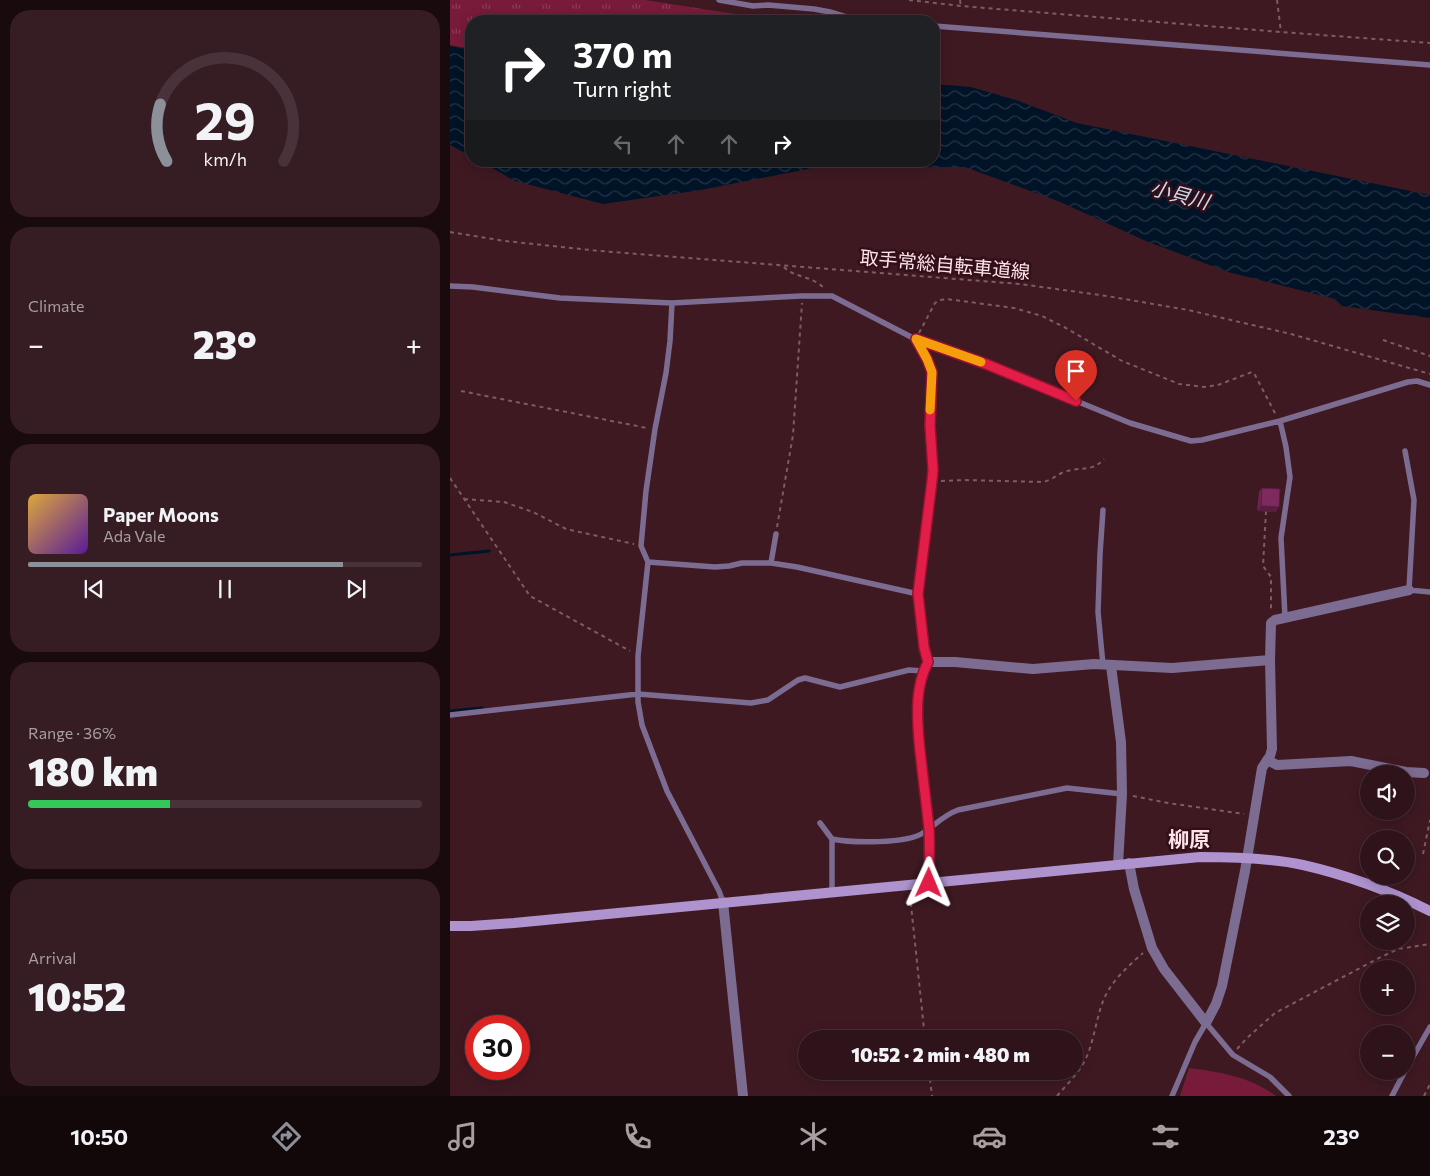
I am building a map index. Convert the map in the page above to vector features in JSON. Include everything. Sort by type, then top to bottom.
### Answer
[{"type":"street","points":[[1129,863],[1134,889],[1152,948],[1164,969],[1206,1023],[1216,1004],[1222,986],[1262,768],[1270,756],[1272,748],[1271,623],[1285,617],[1409,590]]},
{"type":"street","points":[[929,883],[928,828],[918,717],[918,689],[928,662],[955,662],[1033,669],[1078,665],[1172,668],[1270,660]]},
{"type":"street","points":[[1107,665],[1121,742],[1122,794],[1118,864]]},
{"type":"street","points":[[1267,760],[1277,765],[1351,761],[1406,772],[1427,770]]},
{"type":"street","points":[[450,926],[514,924],[722,902],[1200,857],[1247,858],[1302,865],[1350,878],[1400,896],[1430,911]]},
{"type":"street","points":[[722,902],[744,1096]]},
{"type":"lane","points":[[719,0],[753,6],[768,5],[814,9],[840,15]]},
{"type":"lane","points":[[940,26],[1430,65]]},
{"type":"lane","points":[[450,286],[473,287],[560,298],[672,303],[832,296],[916,339],[986,364],[1130,423],[1191,442],[1280,422],[1408,382],[1417,381],[1430,385]]},
{"type":"lane","points":[[672,303],[668,357],[646,491],[641,546],[648,562],[638,656],[638,694],[642,725],[667,791],[715,883],[722,902]]},
{"type":"lane","points":[[916,339],[932,372],[930,426],[933,470],[918,594],[924,647],[928,662]]},
{"type":"lane","points":[[1280,422],[1290,477],[1280,538],[1285,617]]},
{"type":"lane","points":[[1405,451],[1414,500],[1409,590],[1430,592]]},
{"type":"lane","points":[[1103,510],[1098,612],[1107,665]]},
{"type":"lane","points":[[771,563],[776,534]]},
{"type":"lane","points":[[648,562],[716,567],[742,563],[771,563],[918,594]]},
{"type":"lane","points":[[450,715],[638,694],[751,703],[768,700],[798,680],[805,678],[840,687],[909,670],[923,672]]},
{"type":"lane","points":[[832,840],[859,842],[896,840],[919,835],[942,818],[958,810],[1067,788],[1082,788],[1122,794]]},
{"type":"lane","points":[[820,824],[832,840],[832,893]]},
{"type":"lane","points":[[1172,1096],[1206,1023],[1233,1055],[1270,1077],[1288,1096]]},
{"type":"lane","points":[[1415,1054],[1430,1027]]},
{"type":"lane","points":[[1392,1096],[1401,1080]]},
{"type":"path","points":[[909,0],[961,6],[1430,43]]},
{"type":"path","points":[[960,0],[961,6]]},
{"type":"path","points":[[1277,0],[1281,32]]},
{"type":"path","name":"取手常総自転車道線","points":[[450,232],[505,241],[600,251],[1020,284],[1188,310],[1291,334],[1430,374]]},
{"type":"path","points":[[783,266],[788,271],[816,280],[832,296]]},
{"type":"path","points":[[776,534],[793,435],[801,296]]},
{"type":"path","points":[[916,339],[935,303],[940,300],[948,299],[1014,308],[1042,316],[1122,360],[1179,384],[1204,387],[1218,385],[1252,372],[1280,422]]},
{"type":"path","points":[[1383,340],[1430,356]]},
{"type":"path","points":[[461,392],[655,429]]},
{"type":"path","points":[[932,481],[1042,482],[1048,481],[1064,472],[1098,465],[1104,459]]},
{"type":"path","points":[[450,478],[530,596],[638,656]]},
{"type":"path","points":[[464,499],[504,502],[532,512],[566,529],[641,546]]},
{"type":"path","points":[[1266,511],[1264,566],[1271,577],[1271,623]]},
{"type":"path","points":[[1122,794],[1168,803],[1254,815]]},
{"type":"path","points":[[1423,854],[1430,820]]},
{"type":"path","points":[[909,885],[924,1030]]},
{"type":"path","points":[[1233,1055],[1247,1038],[1275,1013],[1391,952],[1430,944]]},
{"type":"path","points":[[1058,1096],[1087,1057],[1095,1034],[1102,1003],[1110,988],[1124,970],[1152,948]]},
{"type":"path","points":[[930,1080],[932,1096]]},
{"type":"path","points":[[1424,1096],[1430,1084]]},
{"type":"green space","points":[[450,0],[645,0],[742,15],[465,15],[465,48],[450,45]]},
{"type":"green space","points":[[1189,1068],[1235,1076],[1256,1084],[1276,1096],[1180,1096]]},
{"type":"water","points":[[450,46],[465,49],[465,153],[450,145]]},
{"type":"water","name":"小貝川","points":[[940,84],[971,87],[1016,100],[1077,123],[1430,195],[1430,318],[1342,306],[1335,299],[1228,272],[1146,241],[1058,201],[965,167],[940,167]]},
{"type":"water","points":[[490,167],[818,167],[701,190],[603,204],[515,181]]},
{"type":"building","points":[[1262,488],[1280,489],[1279,507],[1261,506]]},
{"type":"waterway","points":[[450,555],[489,551]]},
{"type":"waterway","points":[[450,711],[482,708]]},
{"type":"slow traffic","points":[[930,410],[932,372],[916,339],[981,362]]},
{"type":"district","name":"柳原","points":[[1189,838]]},
{"type":"route","points":[[929,883],[930,844],[918,717],[918,689],[928,662],[924,647],[918,594],[933,470],[930,426],[932,372],[916,339],[986,364],[1076,401]]}]
